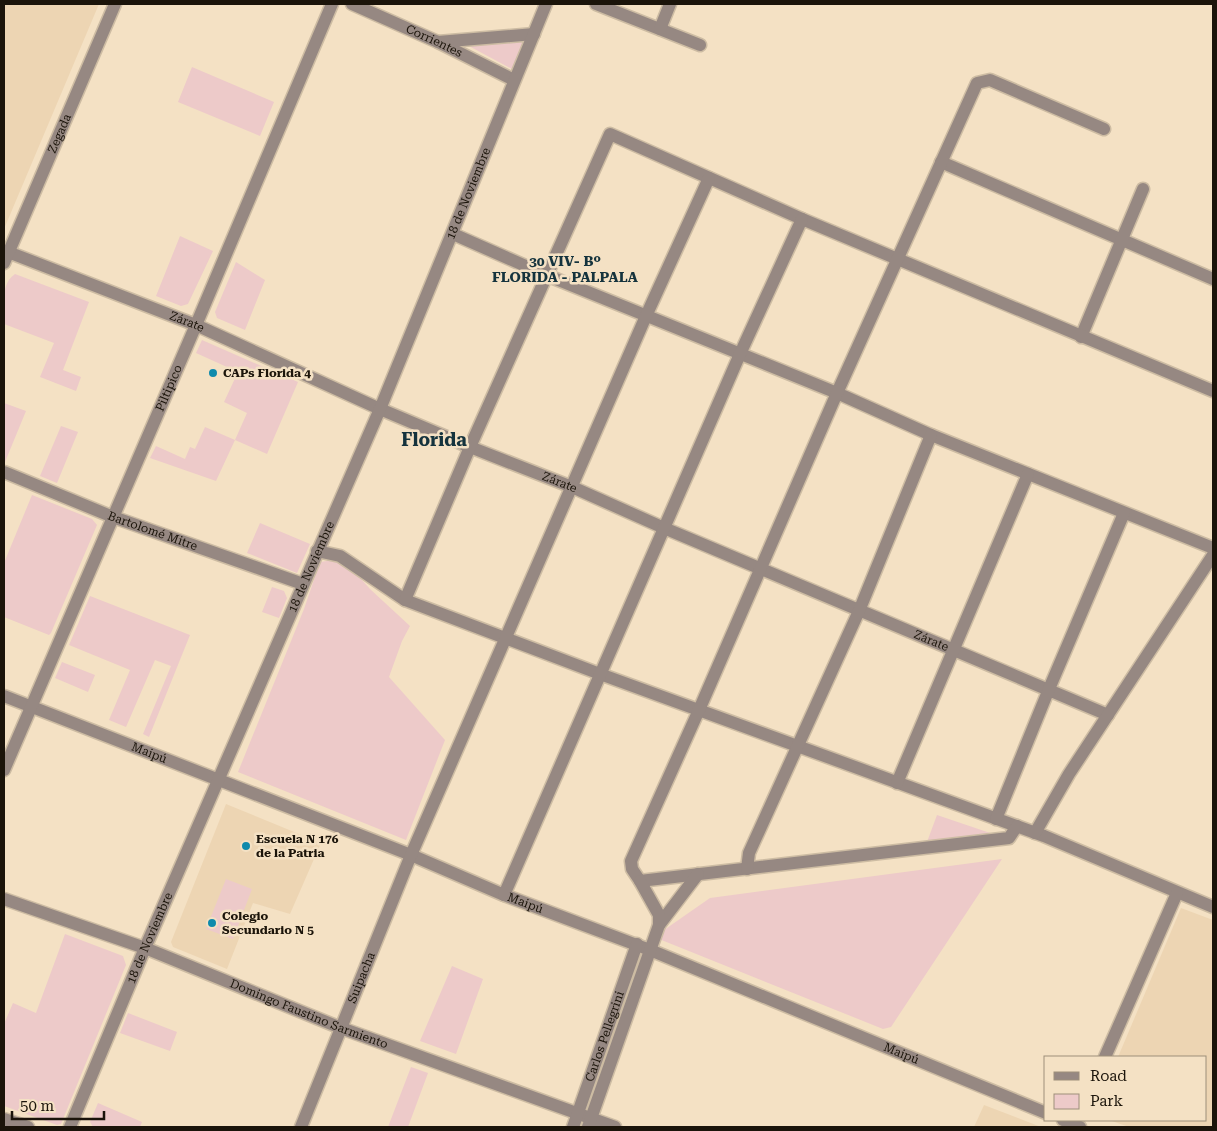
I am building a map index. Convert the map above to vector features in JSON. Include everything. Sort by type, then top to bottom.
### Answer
[{"type":"street","name":"Zegada","points":[[6,257],[115,4]]},
{"type":"street","name":"Piltipico","points":[[4,770],[332,4]]},
{"type":"street","name":"Corrientes","points":[[352,4],[438,42],[514,80]]},
{"type":"street","name":"18 de Noviembre","points":[[70,1127],[145,948],[380,409],[546,4]]},
{"type":"street","points":[[596,4],[700,46]]},
{"type":"street","points":[[660,29],[670,4]]},
{"type":"street","points":[[438,42],[534,34]]},
{"type":"street","points":[[659,925],[660,916],[632,869],[631,862],[837,393],[977,83],[990,80],[1104,130]]},
{"type":"street","points":[[405,600],[546,275],[610,134],[802,219],[1213,391]]},
{"type":"street","points":[[941,162],[1213,279]]},
{"type":"street","name":"Suipacha","points":[[301,1127],[411,855],[504,638],[709,178]]},
{"type":"street","points":[[1081,337],[1143,189]]},
{"type":"street","points":[[504,895],[740,354],[802,219]]},
{"type":"street","points":[[453,234],[546,275],[837,393],[1028,474],[1213,548]]},
{"type":"street","name":"Zárate","points":[[6,257],[196,325],[470,448],[572,487],[664,528],[1108,715]]},
{"type":"street","points":[[747,869],[749,853],[859,610],[931,434]]},
{"type":"street","name":"Bartolomé Mitre","points":[[4,472],[113,517],[303,584]]},
{"type":"street","points":[[897,783],[1028,474]]},
{"type":"street","points":[[996,818],[1124,513]]},
{"type":"street","points":[[317,551],[340,556],[405,600],[798,748],[996,818],[1213,907]]},
{"type":"street","points":[[1035,833],[1069,774],[1213,555]]},
{"type":"street","name":"Maipú","points":[[4,696],[30,708],[411,855],[504,895],[636,944],[1044,1112]]},
{"type":"street","points":[[640,881],[1009,838],[1017,826]]},
{"type":"street","name":"Carlos Pellegrini","points":[[589,1123],[659,925],[698,874]]},
{"type":"street","points":[[1105,1056],[1177,893]]},
{"type":"street","name":"Domingo Faustino Sarmiento","points":[[4,899],[145,948],[341,1028],[577,1114],[589,1123],[615,1127]]},
{"type":"street","name":"Carlos Pellegrini","points":[[572,1127],[636,944]]},
{"type":"street","points":[[4,1119],[28,1127]]},
{"type":"shaded area","points":[[4,4],[99,4],[4,229]]},
{"type":"shaded area","points":[[226,804],[321,843],[290,914],[253,903],[227,969],[173,947],[171,942]]},
{"type":"shaded area","points":[[1181,908],[1213,920],[1213,1127],[1129,1127],[1112,1121],[1207,1121],[1207,1056],[1118,1056]]},
{"type":"shaded area","points":[[984,1105],[1041,1127],[974,1127]]},
{"type":"green space","points":[[524,42],[512,69],[467,45]]},
{"type":"green space","points":[[192,67],[274,102],[260,136],[178,102]]},
{"type":"green space","points":[[180,236],[213,251],[188,304],[181,306],[156,296]]},
{"type":"green space","points":[[236,262],[265,280],[245,330],[217,318],[215,312]]},
{"type":"green space","points":[[15,274],[89,302],[63,370],[81,377],[76,391],[40,377],[54,343],[4,324],[5,290],[10,278]]},
{"type":"green space","points":[[202,340],[298,382],[267,454],[235,440],[247,413],[224,402],[238,372],[196,353]]},
{"type":"green space","points":[[4,403],[26,411],[5,462],[4,461]]},
{"type":"green space","points":[[61,426],[78,432],[57,483],[40,476]]},
{"type":"green space","points":[[205,427],[235,440],[216,481],[150,458],[156,446],[185,459],[190,447],[195,449]]},
{"type":"green space","points":[[32,495],[92,519],[97,525],[49,635],[4,617],[4,563]]},
{"type":"green space","points":[[260,523],[310,544],[297,573],[247,553]]},
{"type":"green space","points":[[334,560],[353,570],[370,589],[410,626],[402,641],[389,677],[445,740],[406,840],[238,772],[304,609],[320,562]]},
{"type":"green space","points":[[272,587],[284,591],[287,598],[279,618],[262,612]]},
{"type":"green space","points":[[90,596],[190,635],[149,737],[143,734],[171,666],[155,660],[126,727],[109,720],[130,670],[69,645]]},
{"type":"green space","points":[[62,662],[95,675],[88,692],[55,678]]},
{"type":"green space","points":[[937,815],[999,836],[924,850]]},
{"type":"green space","points":[[1002,859],[891,1027],[883,1029],[654,937],[710,898]]},
{"type":"green space","points":[[226,879],[252,889],[233,939],[206,929]]},
{"type":"green space","points":[[65,934],[123,956],[126,965],[61,1124],[57,1125],[4,1106],[4,1024],[13,1003],[36,1013]]},
{"type":"green space","points":[[452,966],[483,979],[456,1054],[420,1041]]},
{"type":"green space","points":[[128,1013],[177,1032],[170,1051],[120,1033]]},
{"type":"green space","points":[[411,1067],[428,1073],[408,1127],[388,1127]]},
{"type":"green space","points":[[98,1103],[142,1122],[140,1127],[93,1127],[90,1122]]},
{"type":"place","name":"CAPs Florida 4","points":[[213,373]]},
{"type":"place","name":"Escuela N 176 de la Patria","points":[[246,846]]},
{"type":"place","name":"Colegio Secundario N 5","points":[[212,923]]},
{"type":"district","name":"30 VIV- Bº FLORIDA - PALPALA","points":[[565,270]]},
{"type":"district","name":"Florida","points":[[434,440]]}]
